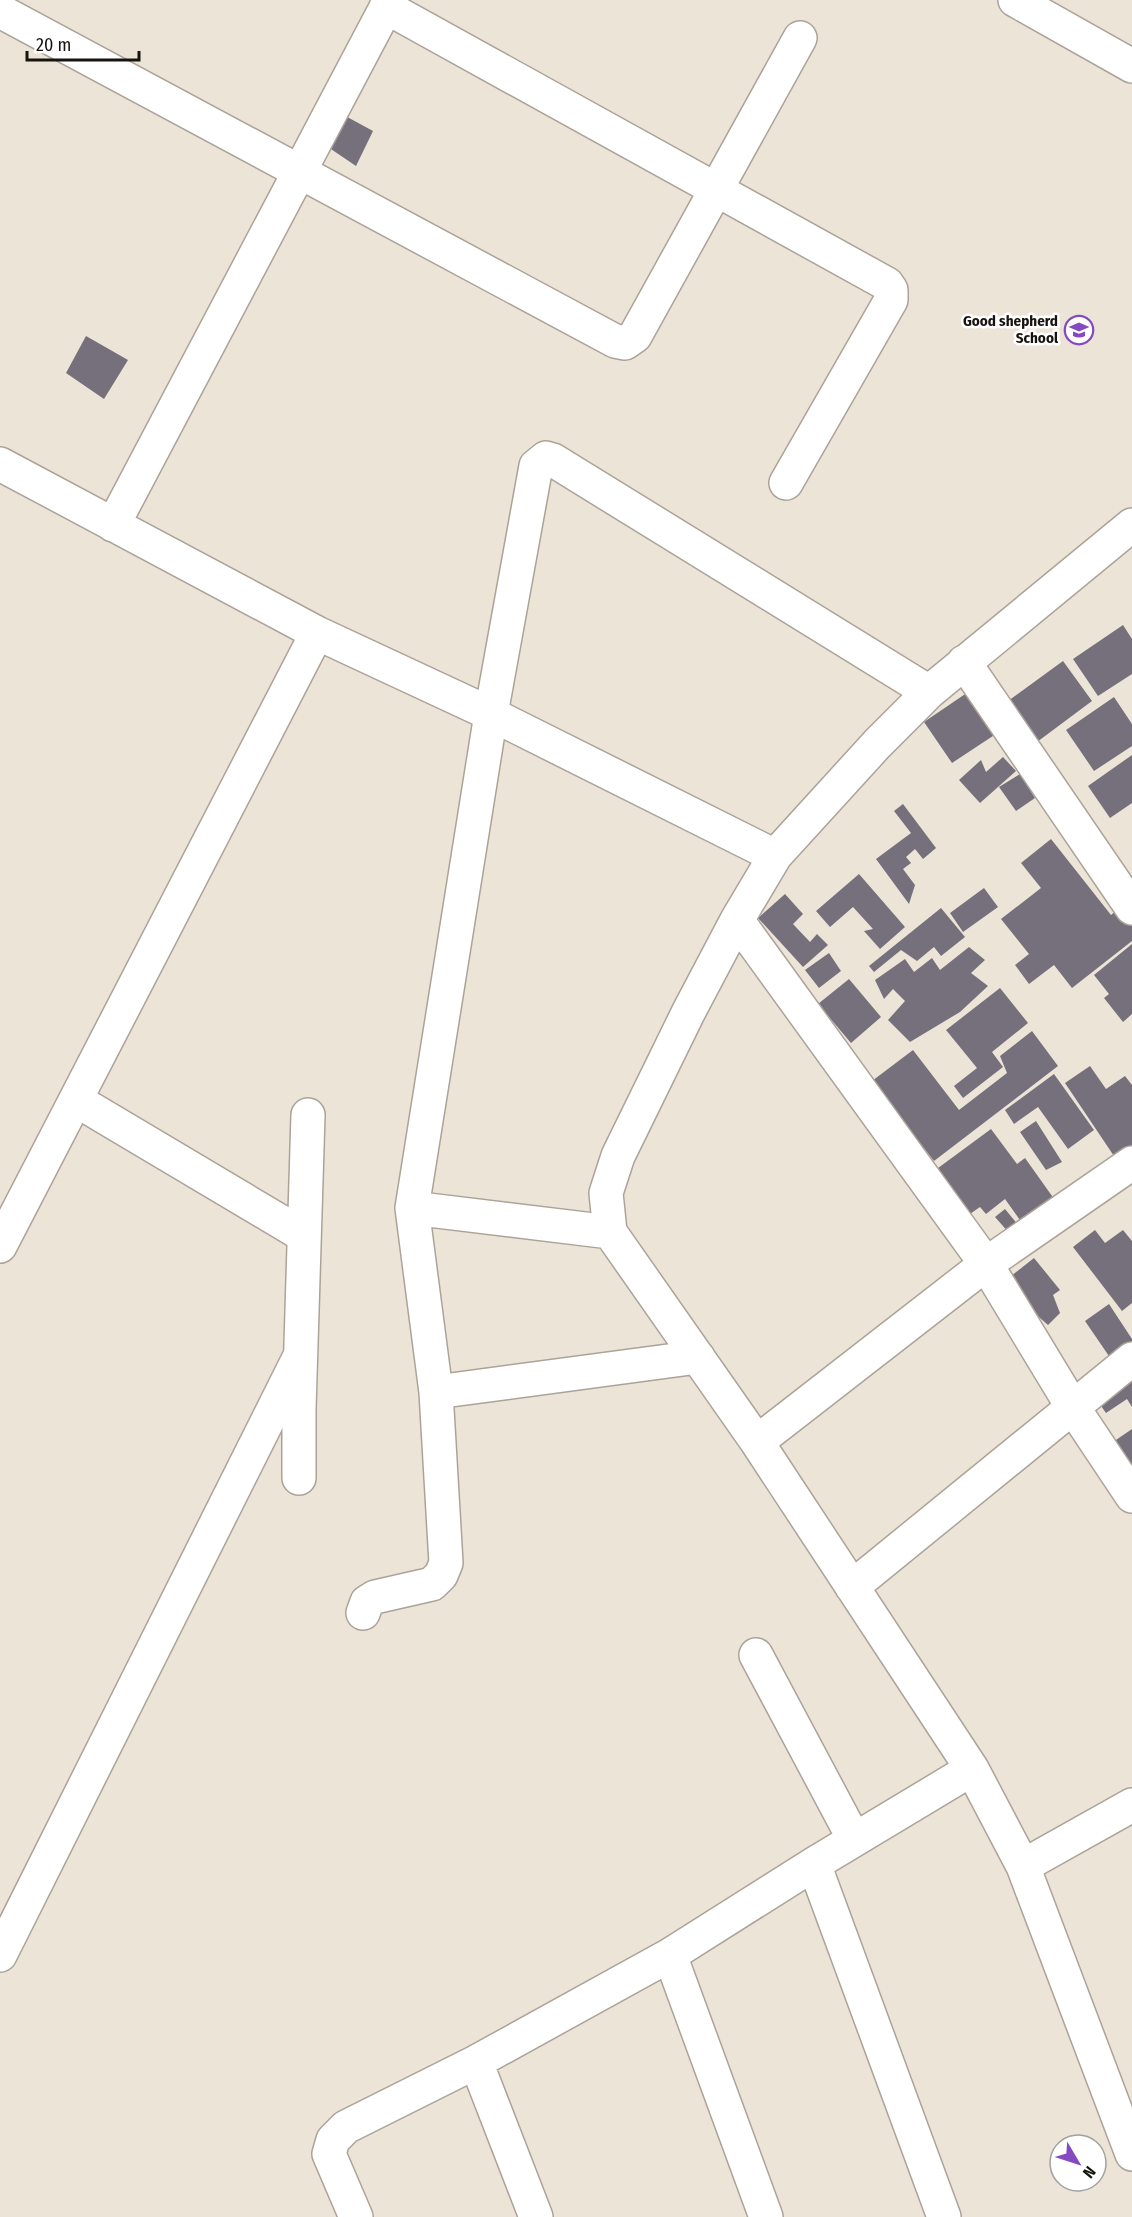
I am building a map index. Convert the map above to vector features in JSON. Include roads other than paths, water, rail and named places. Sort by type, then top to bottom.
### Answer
[{"type":"street","points":[[1015,0],[1132,66]]},
{"type":"street","points":[[113,525],[388,4],[887,284],[891,290],[891,300],[786,483]]},
{"type":"street","points":[[0,11],[298,172],[615,340],[625,343],[635,336],[800,38]]},
{"type":"street","points":[[363,1613],[367,1602],[375,1597],[432,1584],[441,1575],[446,1563],[435,1392],[412,1208],[491,714],[536,466],[546,458],[554,460],[929,692]]},
{"type":"street","points":[[0,464],[317,633],[491,714],[775,856]]},
{"type":"street","points":[[1132,525],[929,692],[877,744],[775,856],[736,920],[688,1013],[618,1156],[606,1193],[610,1232],[757,1442],[972,1769],[1023,1866],[1124,2108],[1132,2154]]},
{"type":"street","points":[[0,1246],[317,633]]},
{"type":"street","points":[[964,662],[1132,908]]},
{"type":"street","points":[[736,920],[986,1264],[1072,1407],[1132,1496]]},
{"type":"street","points":[[76,1100],[303,1235]]},
{"type":"street","points":[[299,1478],[303,1235],[308,1115]]},
{"type":"street","points":[[757,1442],[986,1264],[1132,1163]]},
{"type":"street","points":[[412,1208],[610,1232]]},
{"type":"street","points":[[0,1954],[300,1356]]},
{"type":"street","points":[[435,1392],[698,1357]]},
{"type":"street","points":[[852,1587],[1132,1359]]},
{"type":"street","points":[[756,1655],[854,1839]]},
{"type":"street","points":[[351,2215],[328,2154],[333,2140],[346,2127],[476,2062],[669,1955],[854,1839],[972,1769]]},
{"type":"street","points":[[1023,1866],[1132,1805]]},
{"type":"street","points":[[814,1864],[944,2217]]},
{"type":"street","points":[[669,1955],[766,2217]]},
{"type":"street","points":[[476,2062],[536,2217]]},
{"type":"place","name":"Good shepherd School","points":[[1079,330]]}]
